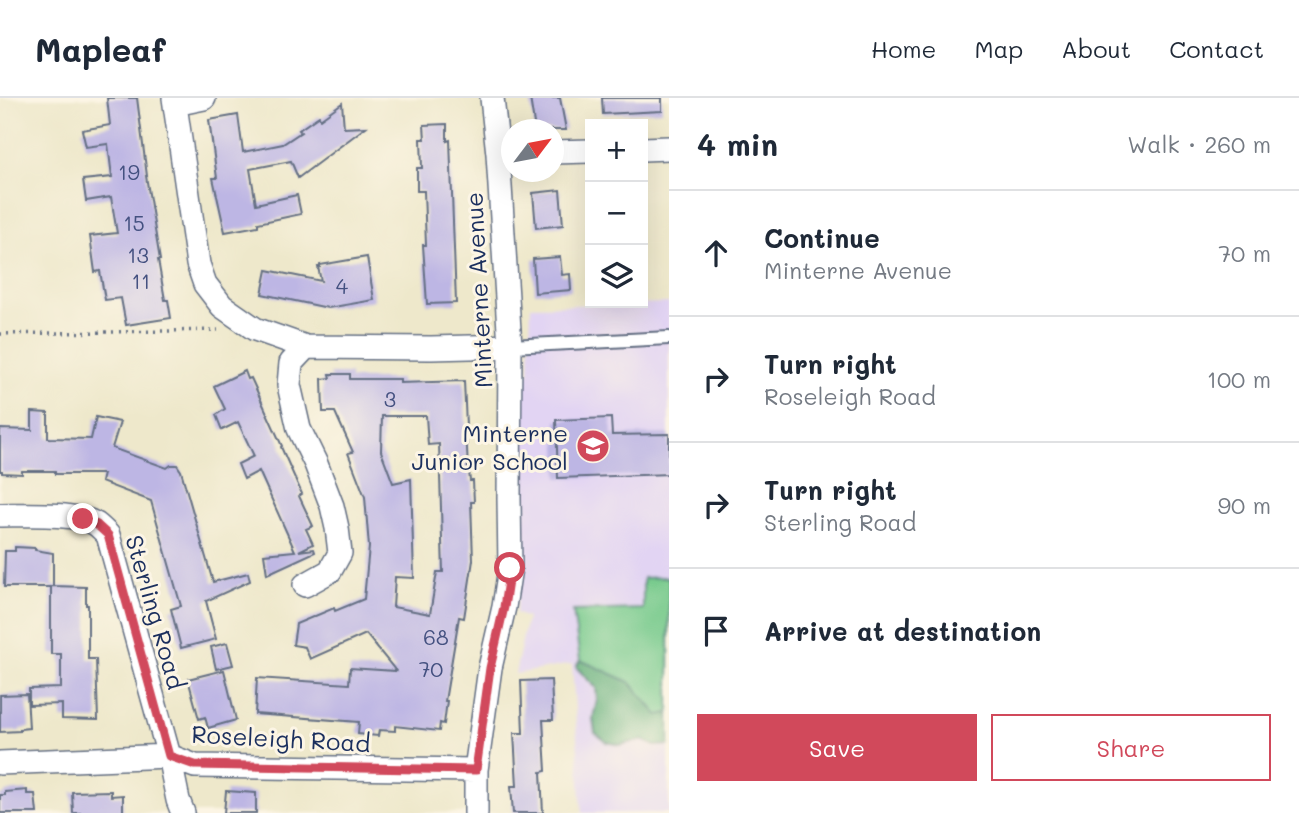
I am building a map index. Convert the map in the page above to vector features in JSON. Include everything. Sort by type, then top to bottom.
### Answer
[{"type":"street","points":[[204,98],[175,101],[198,264],[205,284],[222,306],[256,329],[306,347],[510,346]]},
{"type":"street","name":"Minterne Avenue","points":[[492,98],[501,137]]},
{"type":"street","points":[[648,149],[669,148]]},
{"type":"street","points":[[564,152],[585,151]]},
{"type":"street","name":"Minterne Avenue","points":[[476,813],[476,770],[490,668],[510,568],[510,346],[506,182]]},
{"type":"street","points":[[305,585],[330,571],[340,553],[332,506],[299,429],[289,385],[291,363],[306,347]]},
{"type":"street","name":"Sterling Road","points":[[0,515],[83,519],[97,525],[108,535],[183,813]]},
{"type":"street","name":"Roseleigh Road","points":[[0,763],[169,756],[195,765],[476,770]]},
{"type":"lane","points":[[510,346],[669,338]]},
{"type":"path","points":[[0,334],[256,329]]},
{"type":"shaded area","name":"Minterne Junior School","points":[[648,303],[669,303],[669,813],[582,813],[572,664],[515,674],[527,618],[516,613],[522,562],[514,374],[529,373],[531,306],[648,308]]},
{"type":"green space","points":[[669,577],[669,717],[658,715],[580,660],[573,611],[643,609],[643,578]]},
{"type":"green space","points":[[580,660],[630,682],[658,715],[669,713],[669,745],[655,746],[642,740],[620,745],[607,742],[595,733],[593,718],[597,700],[596,688],[576,667]]},
{"type":"building","points":[[107,98],[137,98],[158,260],[171,318],[126,325],[121,298],[105,300],[100,271],[95,272],[90,236],[117,233],[111,197],[86,201],[83,180],[112,177],[108,144],[86,147],[82,130],[110,125]]},
{"type":"building","points":[[530,98],[560,98],[564,119],[533,119]]},
{"type":"building","points":[[602,98],[662,98],[662,111],[603,114]]},
{"type":"building","points":[[342,103],[344,128],[366,127],[298,178],[291,161],[250,169],[256,204],[297,195],[301,214],[225,232],[213,178],[217,178],[209,120],[238,115],[243,152],[283,144],[319,116],[320,119]]},
{"type":"building","points":[[447,124],[447,141],[450,140],[456,303],[427,304],[423,245],[426,245],[424,191],[417,191],[417,168],[422,168],[421,139],[425,139],[424,125]]},
{"type":"building","points":[[560,190],[563,225],[536,228],[533,193]]},
{"type":"building","points":[[367,257],[374,300],[328,308],[262,294],[267,270],[321,281],[318,267],[320,265]]},
{"type":"building","points":[[560,257],[562,275],[570,274],[571,290],[535,293],[533,259]]},
{"type":"building","points":[[245,371],[248,379],[251,378],[282,446],[302,494],[299,496],[313,526],[306,529],[313,544],[299,551],[314,549],[315,552],[267,574],[264,554],[295,551],[259,471],[244,479],[238,464],[254,456],[238,422],[222,430],[216,415],[225,409],[214,386]]},
{"type":"building","points":[[330,374],[350,374],[350,379],[400,379],[400,383],[464,381],[468,471],[470,481],[473,481],[473,560],[464,618],[459,617],[445,701],[444,724],[440,723],[439,731],[395,726],[395,731],[379,730],[378,736],[358,734],[359,722],[255,714],[257,678],[349,684],[350,668],[396,671],[366,634],[310,659],[305,647],[293,645],[296,624],[364,599],[369,547],[365,497],[348,453],[353,452],[335,412],[323,412],[322,379],[331,378]],"holes":[[[382,416],[426,416],[428,445],[439,444],[443,572],[437,572],[430,614],[393,607],[395,577],[414,578],[411,479],[393,483],[381,451]]]},
{"type":"building","points":[[32,412],[48,413],[48,438],[91,439],[96,417],[120,422],[112,448],[167,468],[177,465],[213,582],[248,573],[250,581],[206,601],[216,639],[181,648],[171,609],[181,606],[151,501],[101,482],[103,474],[22,471],[22,474],[0,471],[0,429],[32,430]]},
{"type":"building","points":[[611,418],[612,435],[669,434],[669,474],[558,478],[556,420]]},
{"type":"building","points":[[15,547],[35,548],[53,553],[53,586],[86,587],[88,659],[96,659],[98,720],[62,719],[62,704],[29,705],[29,689],[61,688],[61,654],[51,654],[51,587],[4,587],[5,551],[15,551]]},
{"type":"building","points":[[227,643],[233,665],[216,669],[211,647]]},
{"type":"building","points":[[224,670],[236,720],[208,728],[205,717],[199,719],[188,679]]},
{"type":"building","points":[[551,680],[553,720],[543,720],[546,771],[541,772],[543,813],[513,813],[511,786],[517,786],[514,733],[523,733],[521,681]]},
{"type":"building","points":[[27,694],[29,728],[0,732],[0,695]]},
{"type":"building","points":[[27,790],[27,794],[35,794],[37,813],[0,813],[0,795]]},
{"type":"building","points":[[111,791],[111,796],[123,795],[123,813],[73,813],[72,792]]},
{"type":"building","points":[[226,791],[256,793],[256,813],[224,813]]},
{"type":"place","name":"Minterne Junior School","points":[[593,446]]},
{"type":"route","points":[[83,519],[97,525],[108,535],[169,756],[195,765],[476,770],[490,668],[510,568]]}]
